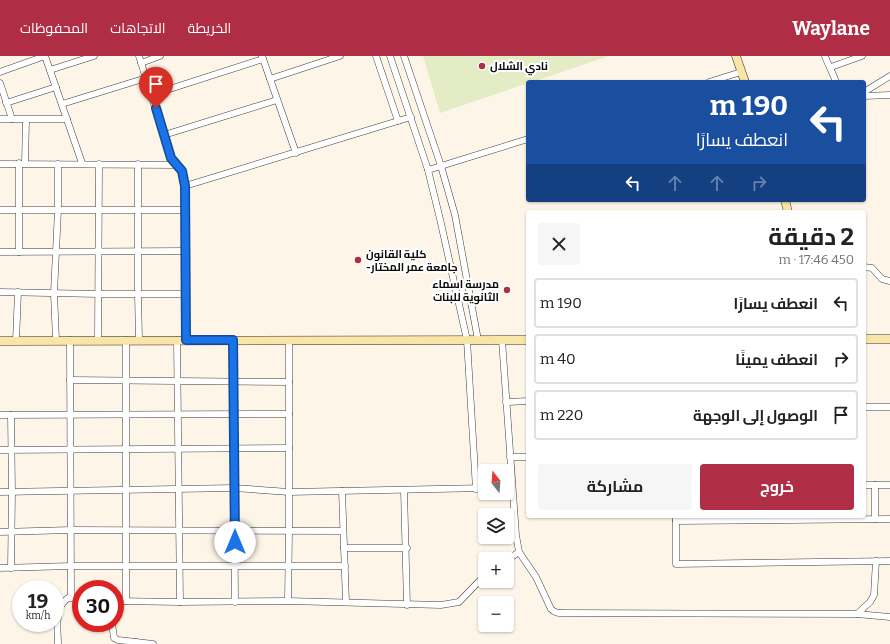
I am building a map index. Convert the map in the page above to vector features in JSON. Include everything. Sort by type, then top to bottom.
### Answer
[{"type":"street","points":[[0,72],[45,56],[82,164]]},
{"type":"street","points":[[50,70],[94,56]]},
{"type":"street","points":[[139,56],[171,158],[182,171],[185,186],[186,340]]},
{"type":"street","points":[[141,63],[160,56]]},
{"type":"street","points":[[270,79],[340,56]]},
{"type":"street","points":[[376,56],[398,121]]},
{"type":"street","points":[[0,492],[234,488],[289,492],[476,488],[467,340],[428,170],[390,56]]},
{"type":"street","points":[[404,56],[441,166],[455,215],[478,340]]},
{"type":"street","points":[[738,56],[744,80]]},
{"type":"street","points":[[825,56],[835,80]]},
{"type":"street","points":[[831,67],[862,56]]},
{"type":"street","points":[[151,95],[262,57],[296,153]]},
{"type":"street","points":[[716,80],[742,72]]},
{"type":"street","points":[[866,91],[890,76]]},
{"type":"street","points":[[62,104],[146,78]]},
{"type":"street","points":[[0,83],[12,119]]},
{"type":"street","points":[[6,103],[56,87]]},
{"type":"street","points":[[866,96],[890,95]]},
{"type":"street","points":[[164,135],[277,100]]},
{"type":"street","points":[[185,186],[411,117]]},
{"type":"street","points":[[0,119],[67,119]]},
{"type":"street","points":[[19,252],[19,210],[26,120]]},
{"type":"street","points":[[428,170],[526,140]]},
{"type":"street","points":[[0,164],[177,165]]},
{"type":"street","points":[[56,340],[54,293],[58,210],[58,164]]},
{"type":"street","points":[[98,340],[99,164]]},
{"type":"street","points":[[138,164],[139,340]]},
{"type":"street","points":[[0,210],[185,210]]},
{"type":"street","points":[[0,252],[186,251]]},
{"type":"street","points":[[866,267],[872,268],[882,279],[890,280]]},
{"type":"street","points":[[0,292],[186,294]]},
{"type":"street","points":[[16,340],[18,292]]},
{"type":"street","points":[[866,340],[890,339]]},
{"type":"street","points":[[0,340],[526,340]]},
{"type":"street","points":[[70,340],[70,530],[72,598]]},
{"type":"street","points":[[126,340],[126,601],[288,601],[441,606],[459,602],[478,582]]},
{"type":"street","points":[[177,340],[180,602]]},
{"type":"street","points":[[233,340],[235,602]]},
{"type":"street","points":[[288,601],[290,531],[289,340]]},
{"type":"street","points":[[502,340],[510,464]]},
{"type":"street","points":[[70,380],[289,382]]},
{"type":"street","points":[[506,402],[526,401]]},
{"type":"street","points":[[866,407],[890,407]]},
{"type":"street","points":[[0,415],[289,414]]},
{"type":"street","points":[[11,415],[11,568]]},
{"type":"street","points":[[0,450],[289,448]]},
{"type":"street","points":[[510,457],[526,457]]},
{"type":"street","points":[[866,485],[890,485]]},
{"type":"street","points":[[875,485],[875,519]]},
{"type":"street","points":[[404,490],[407,548],[407,605]]},
{"type":"street","points":[[342,491],[346,602]]},
{"type":"street","points":[[512,500],[519,552],[536,577],[551,609],[556,613],[857,614],[890,617]]},
{"type":"street","points":[[890,519],[676,518],[676,564],[890,561]]},
{"type":"street","points":[[0,532],[70,530],[343,531]]},
{"type":"street","points":[[344,548],[407,548]]},
{"type":"street","points":[[514,555],[519,552]]},
{"type":"street","points":[[857,614],[870,602],[874,595],[876,561]]},
{"type":"street","points":[[0,568],[71,566],[345,566]]},
{"type":"street","points":[[58,644],[58,620],[60,612],[63,603],[71,596]]},
{"type":"street","points":[[113,632],[114,638],[118,640],[153,644]]},
{"type":"green space","points":[[423,56],[609,56],[538,80],[526,80],[526,84],[440,113]]},
{"type":"place","name":"نادي الشلال","points":[[482,66]]},
{"type":"place","name":"كلية القانون -جامعة عمر المختار","points":[[358,260]]},
{"type":"place","name":"مدرسة اسماء الثانوية للبنات","points":[[507,290]]},
{"type":"route","points":[[156,108],[171,158],[182,171],[184,177],[186,340],[233,340],[235,542]]}]
